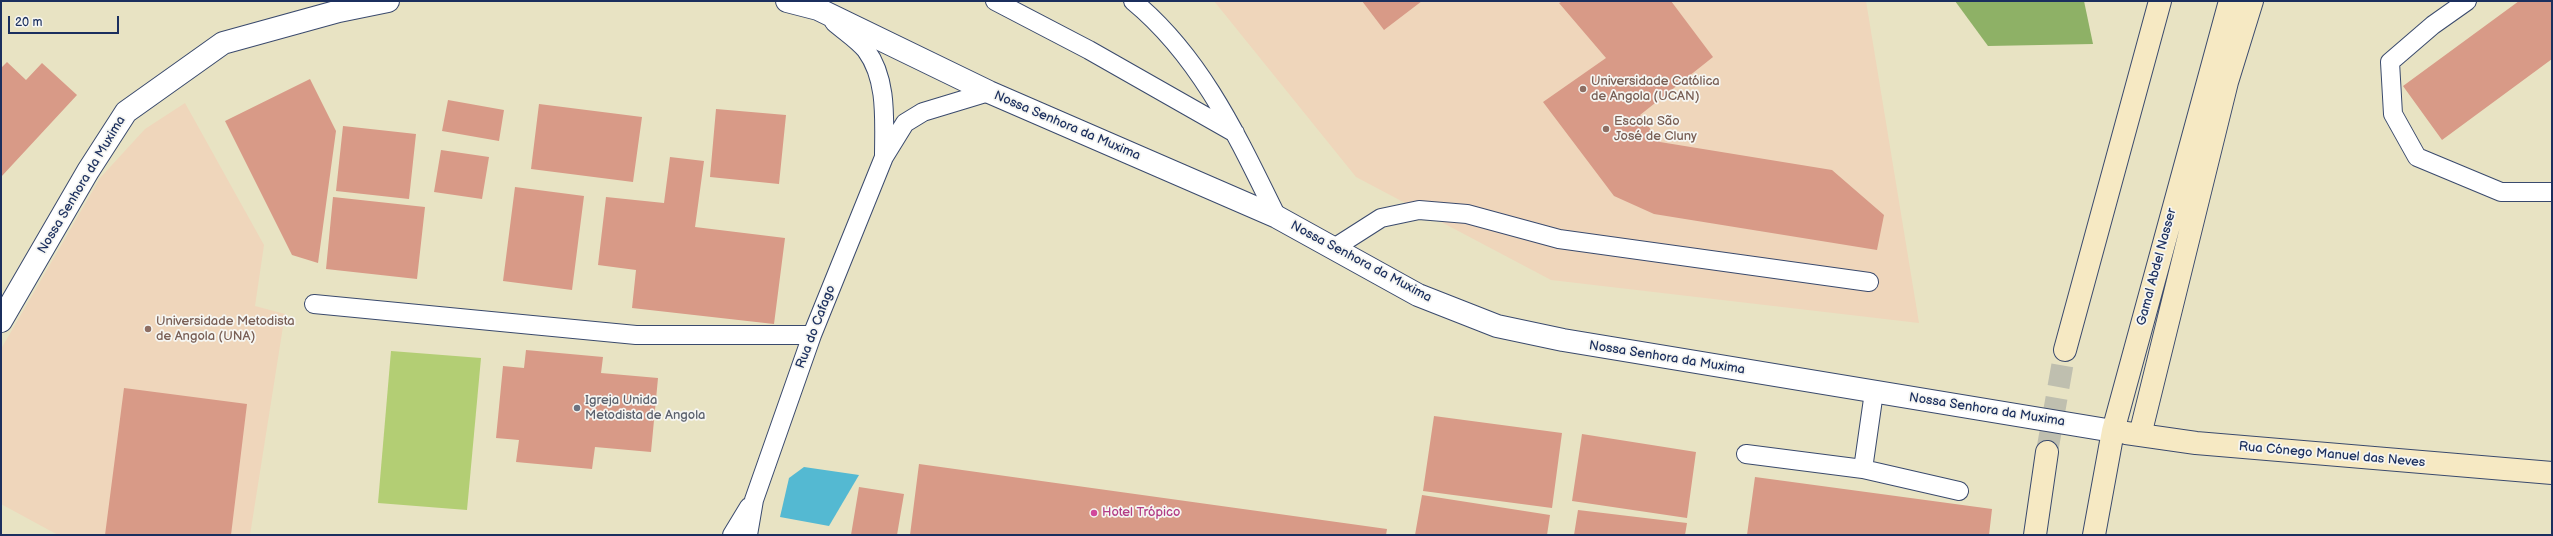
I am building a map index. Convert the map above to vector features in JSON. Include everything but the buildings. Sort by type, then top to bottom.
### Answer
[{"type":"main road","points":[[2065,350],[2160,1]]},
{"type":"main road","name":"Gamal Abdel Nasser","points":[[2094,535],[2113,431],[2230,1]]},
{"type":"main road","name":"Gamal Abdel Nasser","points":[[2140,435],[2227,82],[2252,1]]},
{"type":"main road","name":"Rua Cónego Manuel das Neves","points":[[2113,431],[2196,443],[2552,474]]},
{"type":"main road","points":[[2034,535],[2047,452]]},
{"type":"street","name":"Nossa Senhora da Muxima","points":[[1,321],[88,171],[126,112],[223,43],[339,11],[388,1]]},
{"type":"street","name":"Nossa Senhora da Muxima","points":[[787,1],[818,9],[989,92],[1277,217],[1418,295],[1497,326],[1563,340],[2113,431]]},
{"type":"lane","points":[[995,1],[1082,47],[1235,133]]},
{"type":"lane","points":[[1133,1],[1151,16],[1181,48],[1209,87],[1235,133],[1277,217]]},
{"type":"lane","points":[[2467,1],[2433,25],[2390,62],[2394,114],[2417,157],[2501,192],[2552,192]]},
{"type":"lane","name":"Rua do Cafago","points":[[818,9],[865,49],[878,69],[882,93],[884,157]]},
{"type":"lane","name":"Rua do Cafago","points":[[748,535],[754,500],[812,334],[884,157],[905,123],[923,112],[989,92]]},
{"type":"lane","points":[[1334,248],[1381,218],[1419,210],[1467,214],[1559,239],[1869,282]]},
{"type":"lane","points":[[314,304],[636,335],[812,334]]},
{"type":"lane","points":[[1863,469],[1874,392]]},
{"type":"lane","points":[[1746,454],[1863,469],[1959,491]]},
{"type":"lane","name":"Rua do Cafago","points":[[732,535],[754,500]]},
{"type":"shaded area","name":"Universidade Católica de Angola (UCAN)","points":[[1214,1],[1866,1],[1919,323],[1551,280],[1356,177]]},
{"type":"shaded area","name":"Universidade Metodista de Angola (UNA)","points":[[185,103],[264,245],[255,306],[285,314],[250,535],[58,535],[1,504],[1,349],[100,178],[145,129]]},
{"type":"green space","points":[[1955,1],[2084,1],[2093,44],[1988,46]]},
{"type":"green space","points":[[391,351],[481,358],[467,510],[378,503]]},
{"type":"water","points":[[804,467],[859,475],[829,526],[780,517],[789,478]]},
{"type":"tunnel","points":[[2047,452],[2065,350]]},
{"type":"place","name":"Universidade Católica de Angola (UCAN)","points":[[1583,89]]},
{"type":"place","name":"Escola São José de Cluny","points":[[1606,129]]},
{"type":"place","name":"Universidade Metodista de Angola (UNA)","points":[[148,329]]},
{"type":"place","name":"Igreja Unida Metodista de Angola","points":[[577,408]]},
{"type":"place","name":"Hotel Trópico","points":[[1094,513]]}]
